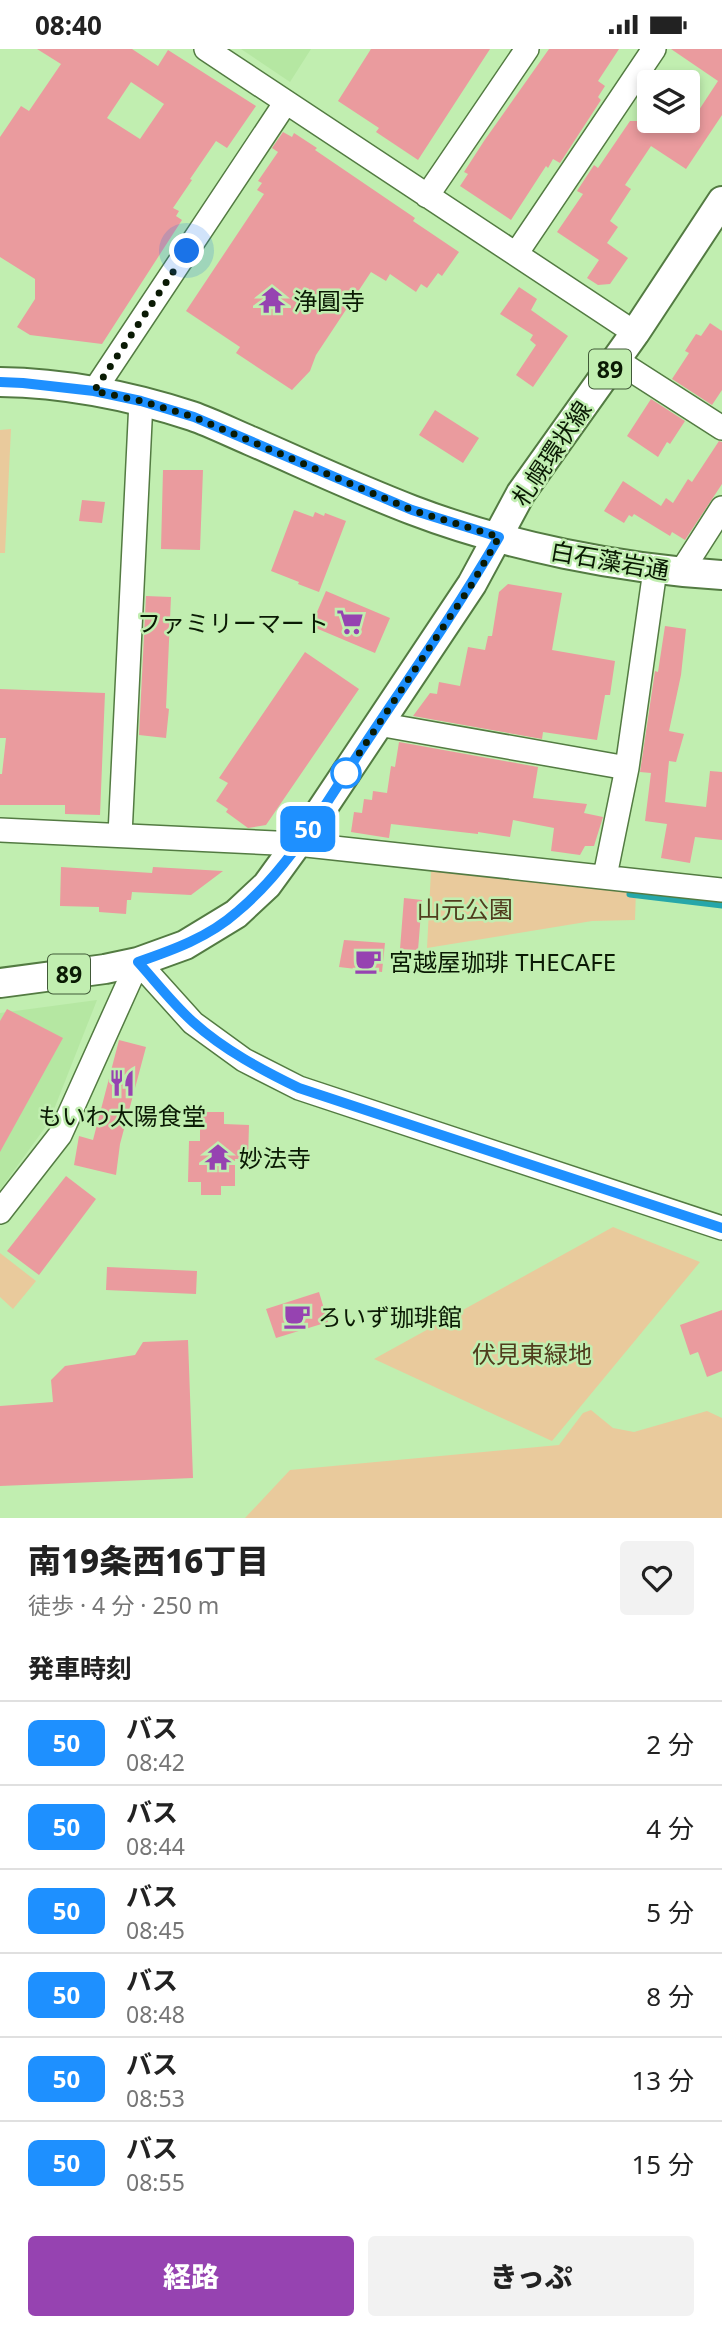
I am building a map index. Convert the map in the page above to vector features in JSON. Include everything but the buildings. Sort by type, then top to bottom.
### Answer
[{"type":"main road","name":"札幌環状線","points":[[0,983],[104,969],[138,962],[185,945],[236,914],[267,885],[297,845],[472,584],[521,493],[635,333],[722,201]]},
{"type":"main road","name":"白石藻岩通","points":[[0,382],[94,391],[141,401],[194,417],[412,510],[499,537],[668,571],[722,575]]},
{"type":"street","points":[[206,49],[635,333]]},
{"type":"street","points":[[427,196],[527,49]]},
{"type":"street","points":[[516,254],[654,49]]},
{"type":"street","points":[[94,391],[286,102]]},
{"type":"street","points":[[616,360],[722,428]]},
{"type":"street","points":[[120,835],[141,401]]},
{"type":"street","points":[[605,876],[668,571],[722,508]]},
{"type":"street","points":[[378,725],[627,768]]},
{"type":"street","points":[[0,830],[297,845],[722,890]]},
{"type":"street","points":[[0,1212],[60,1135],[138,962],[193,1023],[244,1060],[299,1088],[722,1228]]},
{"type":"shaded area","points":[[241,49],[311,49],[290,82]]},
{"type":"shaded area","points":[[97,1000],[49,1122],[0,1190],[0,1013]]},
{"type":"green space","points":[[11,429],[5,553],[0,553],[0,430]]},
{"type":"green space","name":"山元公園","points":[[431,871],[636,890],[635,920],[592,921],[427,948]]},
{"type":"green space","name":"伏見東緑地","points":[[613,1227],[700,1262],[552,1441],[374,1359]]},
{"type":"green space","points":[[0,1253],[36,1281],[13,1309],[0,1297]]},
{"type":"green space","points":[[591,1410],[613,1428],[634,1432],[707,1411],[722,1418],[722,1518],[245,1518],[290,1470],[559,1445],[583,1413]]},
{"type":"waterway","points":[[630,894],[722,905]]},
{"type":"bus line","name":"50","points":[[0,382],[94,391],[141,401],[194,417],[412,510],[499,537],[472,584],[320,812],[267,885],[236,914],[185,945],[138,962],[193,1023],[244,1060],[299,1088],[722,1228]]},
{"type":"place","name":"浄圓寺","points":[[272,300]]},
{"type":"place","name":"ファミリーマート","points":[[350,622]]},
{"type":"place","name":"宮越屋珈琲 THECAFE","points":[[368,961]]},
{"type":"place","name":"もいわ太陽食堂","points":[[122,1083]]},
{"type":"place","name":"妙法寺","points":[[218,1157]]},
{"type":"place","name":"ろいず珈琲館","points":[[297,1316]]},
{"type":"route","points":[[187,251],[94,391],[141,401],[194,417],[412,510],[499,537],[472,584],[346,773]]}]
